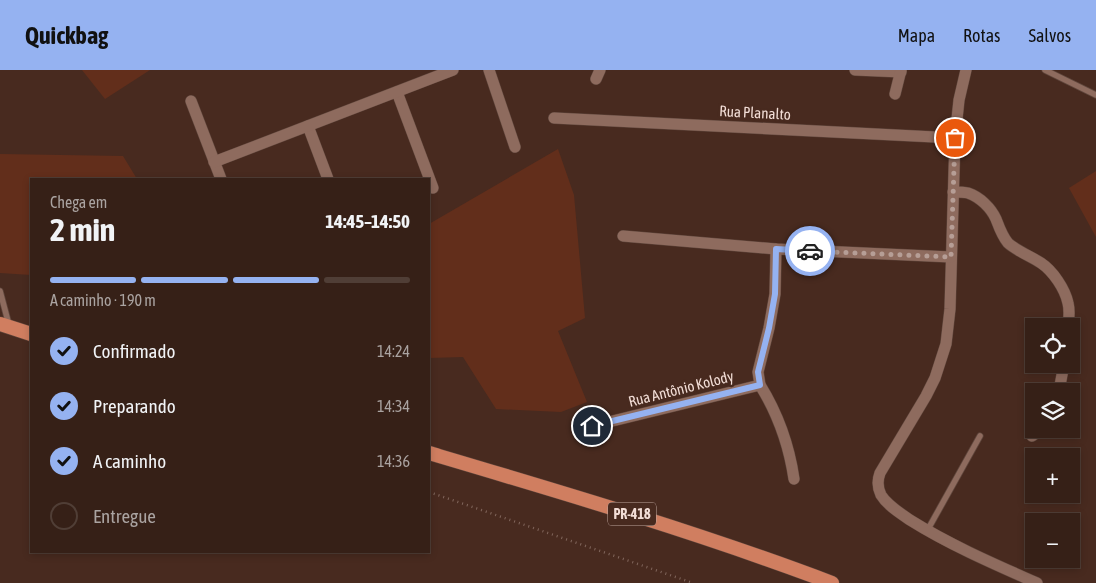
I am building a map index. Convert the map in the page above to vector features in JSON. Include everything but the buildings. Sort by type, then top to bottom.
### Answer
[{"type":"highway","points":[[5,326],[30,334]]},
{"type":"highway","name":"PR-418","points":[[430,453],[661,523],[832,583]]},
{"type":"street","points":[[214,162],[453,70]]},
{"type":"street","points":[[489,70],[515,147]]},
{"type":"street","points":[[855,70],[901,71],[895,94]]},
{"type":"street","points":[[966,70],[959,100],[955,138],[949,326],[946,344],[926,396],[877,481],[881,495],[886,502],[901,514],[952,544],[1037,583]]},
{"type":"street","points":[[397,92],[429,178]]},
{"type":"street","points":[[191,101],[221,178]]},
{"type":"street","name":"Rua Planalto","points":[[554,118],[955,138]]},
{"type":"street","points":[[308,126],[328,178]]},
{"type":"street","points":[[430,180],[433,188]]},
{"type":"street","points":[[953,192],[968,193],[979,199],[994,214],[1006,241],[1055,275],[1068,301],[1069,318]]},
{"type":"street","points":[[624,236],[776,249],[951,257]]},
{"type":"street","points":[[776,249],[775,294],[758,372],[760,385],[775,412],[787,444],[794,479]]},
{"type":"street","name":"Rua Antônio Kolody","points":[[592,426],[760,385]]},
{"type":"lane","points":[[1045,70],[1096,95]]},
{"type":"lane","points":[[0,291],[5,326]]},
{"type":"lane","points":[[927,530],[980,436]]},
{"type":"path","points":[[430,492],[693,583]]},
{"type":"shaded area","points":[[82,70],[150,70],[105,99]]},
{"type":"shaded area","points":[[558,149],[574,195],[585,318],[558,331],[587,402],[561,412],[496,409],[463,357],[430,358],[430,223]]},
{"type":"shaded area","points":[[0,154],[123,156],[136,178],[30,178],[30,275],[0,273]]},
{"type":"shaded area","points":[[1096,171],[1096,237],[1069,188]]},
{"type":"way so far","points":[[810,251],[951,257],[955,138]]},
{"type":"route","points":[[592,426],[760,385],[758,372],[775,294],[776,249],[810,251]]}]
